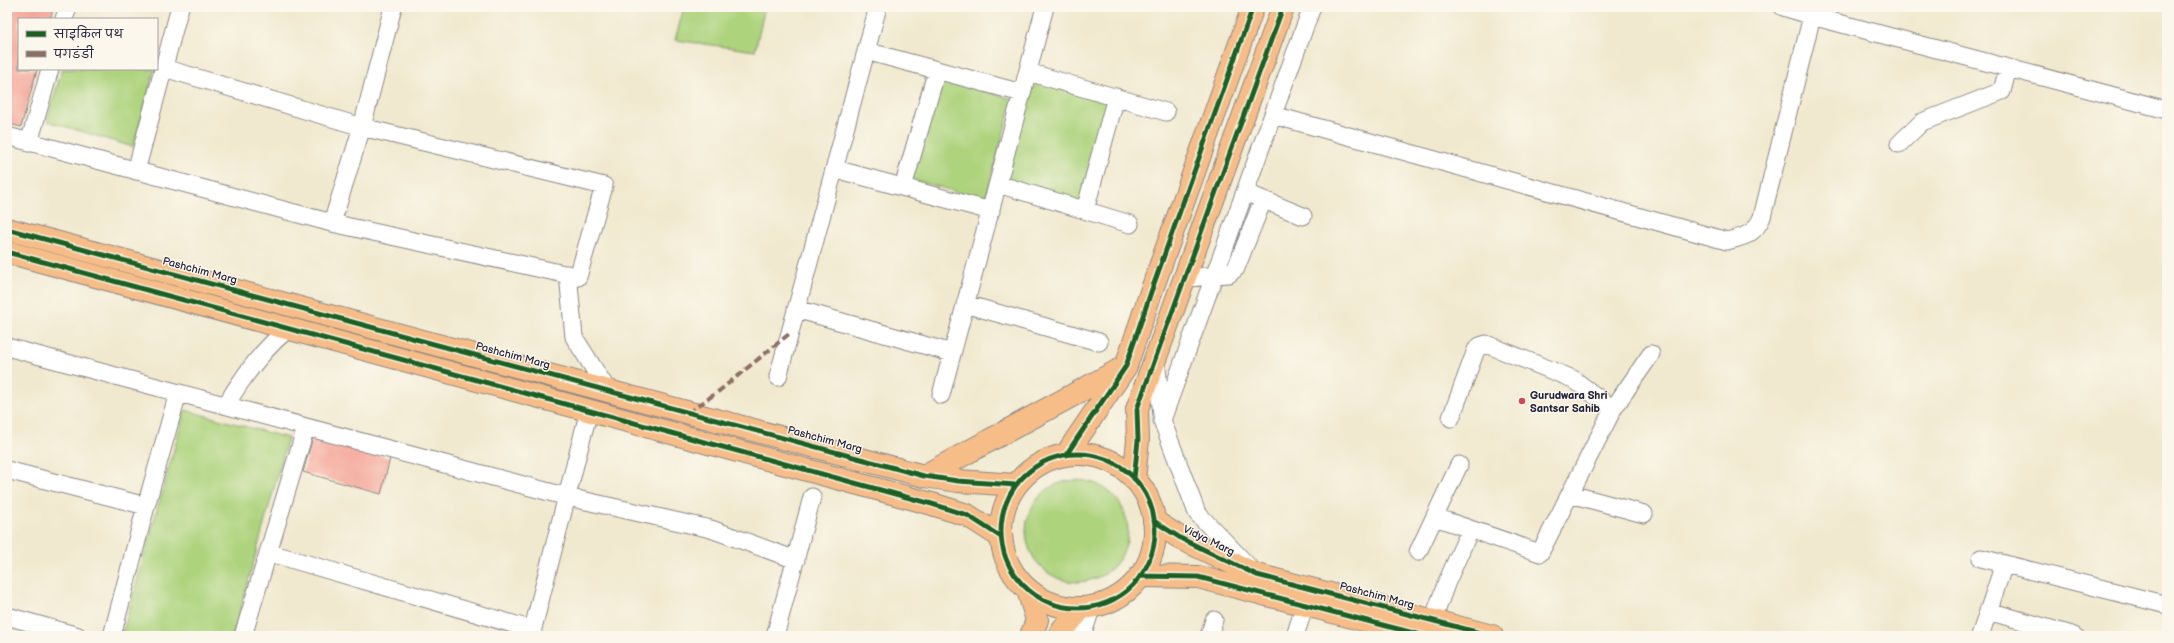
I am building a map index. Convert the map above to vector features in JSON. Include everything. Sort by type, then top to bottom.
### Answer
[{"type":"main road","points":[[1066,455],[1126,366],[1253,7]]},
{"type":"main road","points":[[1134,479],[1138,440],[1137,409],[1283,7]]},
{"type":"main road","name":"Pashchim Marg","points":[[7,229],[924,476],[958,481],[1016,484]]},
{"type":"main road","points":[[7,252],[932,504],[968,515],[1001,537]]},
{"type":"main road","points":[[924,476],[1126,366]]},
{"type":"main road","points":[[1066,455],[1091,455],[1114,463],[1134,479],[1143,491],[1150,506],[1154,522],[1152,550],[1140,576],[1121,595],[1108,601],[1087,607],[1057,604],[1045,600],[1028,590],[1020,581],[1007,561],[1001,537],[1001,519],[1007,500],[1016,484],[1030,470],[1047,460],[1066,455]]},
{"type":"main road","name":"Vidya Marg","points":[[1154,522],[1182,539],[1257,575]]},
{"type":"main road","name":"Pashchim Marg","points":[[1257,575],[1429,628]]},
{"type":"main road","name":"Pashchim Marg","points":[[1140,576],[1198,576],[1429,628],[1492,636]]},
{"type":"main road","points":[[1028,590],[1036,620],[1031,636]]},
{"type":"main road","points":[[1060,636],[1063,629],[1087,607]]},
{"type":"street","points":[[64,18],[68,7]]},
{"type":"street","points":[[136,172],[180,7]]},
{"type":"street","points":[[332,223],[362,127],[393,7]]},
{"type":"street","points":[[778,377],[878,7]]},
{"type":"street","points":[[941,395],[1045,7]]},
{"type":"street","points":[[1162,420],[1312,7]]},
{"type":"street","points":[[1783,7],[2167,110]]},
{"type":"street","points":[[1273,116],[1727,241],[1746,237],[1758,228],[1812,16]]},
{"type":"street","points":[[866,51],[1022,93]]},
{"type":"street","points":[[7,136],[136,172],[332,223],[578,277],[604,186],[362,127],[164,68]]},
{"type":"street","points":[[1899,144],[1922,122],[2002,91],[2008,68]]},
{"type":"street","points":[[29,143],[50,70]]},
{"type":"street","points":[[903,187],[937,70]]},
{"type":"street","points":[[1028,72],[1166,112]]},
{"type":"street","points":[[1085,210],[1116,97]]},
{"type":"street","points":[[835,169],[991,211]]},
{"type":"street","points":[[998,184],[1130,224]]},
{"type":"street","points":[[1245,192],[1303,216]]},
{"type":"street","points":[[1185,278],[1199,278],[1215,274],[1229,274],[1236,268],[1263,200]]},
{"type":"street","points":[[568,274],[574,337],[608,391]]},
{"type":"street","points":[[965,304],[1099,342]]},
{"type":"street","points":[[796,310],[952,353]]},
{"type":"street","points":[[226,406],[241,380],[272,342],[288,329]]},
{"type":"street","points":[[1451,418],[1476,350],[1480,346],[1486,344],[1573,379],[1613,409]]},
{"type":"street","points":[[7,347],[568,497],[711,529],[796,560]]},
{"type":"street","points":[[1435,517],[1540,553],[1613,409],[1651,354]]},
{"type":"street","points":[[1156,358],[1162,420],[1197,513],[1257,575]]},
{"type":"street","points":[[112,636],[146,506],[178,393]]},
{"type":"street","points":[[270,553],[532,633],[586,422]]},
{"type":"street","points":[[243,636],[270,553],[306,427]]},
{"type":"street","points":[[1418,552],[1459,465]]},
{"type":"street","points":[[7,470],[146,506]]},
{"type":"street","points":[[1570,494],[1644,514]]},
{"type":"street","points":[[775,636],[812,497]]},
{"type":"street","points":[[1429,628],[1446,584],[1470,530]]},
{"type":"street","points":[[1981,558],[2167,605]]},
{"type":"street","points":[[1980,636],[2004,564]]},
{"type":"street","points":[[1082,636],[1087,607]]},
{"type":"street","points":[[1988,611],[2075,636]]},
{"type":"street","points":[[7,616],[78,636]]},
{"type":"street","points":[[1295,636],[1300,617]]},
{"type":"street","points":[[1209,636],[1214,620]]},
{"type":"green space","points":[[684,7],[765,7],[755,51],[675,40]]},
{"type":"green space","points":[[62,70],[155,70],[133,147],[47,121]]},
{"type":"green space","points":[[940,78],[1013,99],[985,200],[911,179]]},
{"type":"green space","points":[[1032,81],[1109,103],[1082,203],[1004,181]]},
{"type":"green space","points":[[185,410],[288,438],[233,636],[122,635]]},
{"type":"green space","points":[[1077,480],[1096,484],[1113,495],[1124,512],[1128,531],[1124,550],[1113,567],[1096,578],[1077,582],[1058,578],[1041,567],[1030,550],[1026,531],[1030,512],[1041,495],[1058,484]]},
{"type":"building","points":[[7,7],[54,7],[50,18],[18,18],[18,70],[37,70],[21,127],[7,123]]},
{"type":"building","points":[[313,437],[390,458],[381,494],[303,472]]},
{"type":"marked path","points":[[688,413],[719,391],[789,334]]},
{"type":"cycle path","points":[[1066,455],[1126,366],[1253,7]]},
{"type":"cycle path","points":[[1134,479],[1138,440],[1137,409],[1283,7]]},
{"type":"cycle path","points":[[7,229],[924,476],[958,481],[1016,485]]},
{"type":"cycle path","points":[[7,252],[932,504],[967,515],[1001,537]]},
{"type":"cycle path","points":[[1078,454],[1093,456],[1114,463],[1121,467],[1137,482],[1142,488],[1149,502],[1155,531],[1153,546],[1146,567],[1142,574],[1127,590],[1121,595],[1107,602],[1078,608],[1063,606],[1042,599],[1035,595],[1019,580],[1014,574],[1007,560],[1001,531],[1003,516],[1010,495],[1014,488],[1029,472],[1035,467],[1049,460],[1078,454]]},
{"type":"cycle path","points":[[1154,521],[1182,539],[1257,575],[1492,636]]},
{"type":"cycle path","points":[[1140,576],[1198,577],[1425,636]]},
{"type":"place","name":"Gurudwara Shri Santsar Sahib","points":[[1522,401]]}]
